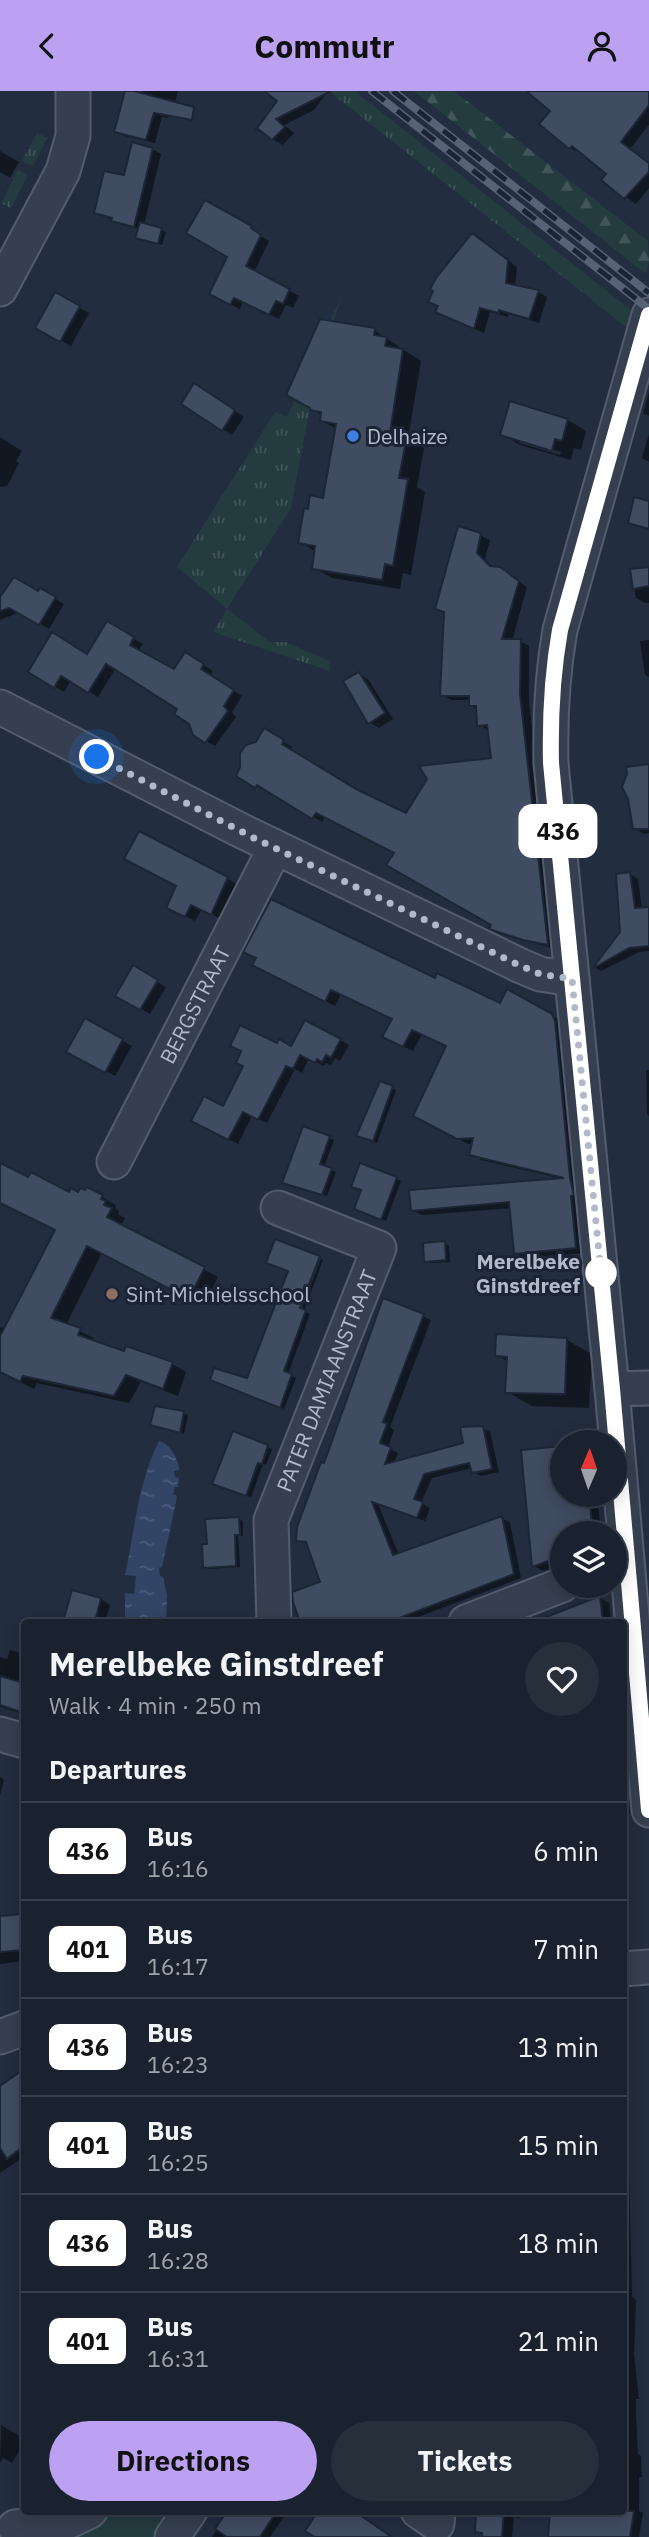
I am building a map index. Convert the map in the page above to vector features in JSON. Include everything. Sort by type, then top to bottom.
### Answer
[{"type":"street","points":[[0,289],[10,243],[63,171],[73,136],[73,91]]},
{"type":"street","points":[[619,1521],[612,1389],[551,763],[550,718],[560,630],[649,315]]},
{"type":"street","points":[[0,707],[275,848],[521,966],[540,974],[572,979]]},
{"type":"street","name":"BERGSTRAAT","points":[[114,1161],[275,848]]},
{"type":"street","name":"PATER DAMIAANSTRAAT","points":[[274,1619],[271,1520],[379,1248],[278,1208]]},
{"type":"street","points":[[612,1389],[649,1388]]},
{"type":"street","points":[[474,1619],[550,1590]]},
{"type":"street","points":[[625,1598],[649,1810]]},
{"type":"street","points":[[0,1734],[21,1740]]},
{"type":"street","points":[[627,1969],[649,1968]]},
{"type":"street","points":[[0,2036],[21,2029]]},
{"type":"street","points":[[15,2527],[67,2522],[82,2515]]},
{"type":"street","points":[[172,2537],[187,2515]]},
{"type":"street","points":[[424,2515],[437,2524],[438,2515]]},
{"type":"green space","points":[[329,91],[355,91],[632,311],[627,328]]},
{"type":"green space","points":[[414,91],[454,91],[648,241],[649,261],[646,274]]},
{"type":"green space","points":[[37,133],[47,138],[33,166],[22,161]]},
{"type":"green space","points":[[18,170],[28,175],[11,208],[1,203]]},
{"type":"green space","points":[[341,297],[313,391],[291,508],[227,609],[177,567],[275,412],[287,417]]},
{"type":"green space","points":[[227,609],[270,642],[286,642],[329,661],[330,671],[213,632]]},
{"type":"green space","points":[[95,2515],[169,2515],[155,2537],[48,2537]]},
{"type":"water","points":[[159,1441],[172,1451],[179,1467],[179,1470],[174,1471],[175,1477],[179,1478],[178,1487],[175,1487],[173,1494],[177,1496],[162,1567],[159,1568],[167,1595],[166,1619],[125,1619],[125,1593],[134,1594],[136,1576],[125,1575],[142,1490]]},
{"type":"building","points":[[125,91],[194,107],[192,120],[154,113],[146,140],[114,132]]},
{"type":"building","points":[[264,91],[331,91],[276,119],[285,127],[272,140],[258,129],[255,131],[277,101]]},
{"type":"building","points":[[526,91],[649,91],[649,105],[621,142],[649,163],[649,172],[624,199],[601,180],[606,174],[572,146],[569,149],[539,124],[550,111]]},
{"type":"building","points":[[132,142],[153,148],[134,227],[94,213],[104,171],[124,175]]},
{"type":"building","points":[[205,200],[252,226],[251,228],[261,235],[246,266],[290,289],[283,304],[276,301],[269,315],[234,298],[230,305],[209,294],[227,257],[186,233]]},
{"type":"building","points":[[140,222],[162,228],[158,244],[135,238]]},
{"type":"building","points":[[472,233],[508,260],[506,283],[539,290],[529,319],[499,310],[499,313],[480,308],[474,329],[435,312],[438,306],[428,302],[433,291],[430,289],[436,278]]},
{"type":"building","points":[[55,292],[80,306],[60,342],[35,328]]},
{"type":"building","points":[[320,319],[375,328],[374,335],[387,337],[385,346],[403,349],[390,433],[407,436],[399,478],[408,479],[393,566],[385,564],[382,580],[312,569],[315,546],[298,543],[304,508],[308,509],[310,495],[323,498],[336,424],[320,421],[321,412],[310,410],[286,395]]},
{"type":"building","points":[[194,383],[235,410],[222,431],[181,404]]},
{"type":"building","points":[[510,401],[568,419],[562,441],[555,439],[552,451],[500,435]]},
{"type":"building","points":[[634,497],[649,501],[649,529],[628,523]]},
{"type":"building","points":[[458,526],[481,533],[477,553],[490,566],[500,567],[519,581],[502,639],[521,639],[520,694],[548,945],[489,929],[491,925],[386,865],[394,853],[316,813],[312,819],[257,785],[255,788],[236,776],[240,767],[240,753],[246,745],[256,742],[264,728],[284,740],[282,744],[356,789],[406,813],[427,779],[419,766],[491,758],[487,725],[477,726],[476,706],[469,706],[469,696],[440,696],[444,612],[435,609]]},
{"type":"building","points":[[649,567],[649,586],[633,589],[630,569]]},
{"type":"building","points":[[14,577],[38,591],[40,588],[56,597],[39,625],[9,608],[0,611],[0,597]]},
{"type":"building","points":[[107,621],[134,637],[130,645],[174,669],[185,652],[204,664],[201,669],[234,690],[224,706],[228,711],[205,743],[193,735],[189,724],[174,714],[177,709],[106,664],[88,693],[61,676],[54,688],[28,672],[52,632],[87,654]]},
{"type":"building","points":[[359,672],[385,713],[368,724],[343,681]]},
{"type":"building","points":[[649,764],[649,829],[633,829],[628,799],[622,787],[627,774],[626,767]]},
{"type":"building","points":[[139,831],[228,877],[211,915],[191,905],[185,917],[166,908],[176,886],[124,859]]},
{"type":"building","points":[[630,872],[635,908],[649,907],[649,946],[629,948],[592,969],[620,932],[616,874]]},
{"type":"building","points":[[271,899],[435,978],[437,973],[500,1003],[507,989],[552,1014],[555,1021],[570,1178],[574,1195],[571,1196],[576,1248],[514,1254],[509,1202],[411,1211],[409,1190],[564,1178],[469,1155],[473,1138],[457,1139],[413,1116],[446,1046],[412,1030],[403,1047],[382,1037],[392,1019],[331,990],[325,1002],[252,965],[256,958],[243,952]]},
{"type":"building","points":[[133,965],[158,980],[140,1010],[115,996]]},
{"type":"building","points":[[85,1018],[123,1039],[105,1073],[66,1052]]},
{"type":"building","points":[[305,1020],[341,1039],[331,1058],[326,1055],[322,1062],[317,1059],[315,1063],[300,1055],[293,1069],[286,1066],[258,1120],[243,1112],[228,1140],[191,1121],[204,1096],[223,1106],[243,1066],[236,1063],[241,1051],[230,1046],[240,1025],[277,1043],[279,1039],[291,1046]]},
{"type":"building","points":[[380,1081],[393,1086],[373,1141],[356,1136]]},
{"type":"building","points":[[303,1126],[330,1136],[320,1164],[332,1168],[322,1195],[282,1183]]},
{"type":"building","points":[[0,1163],[28,1177],[31,1172],[69,1192],[71,1188],[78,1192],[80,1188],[85,1190],[87,1187],[103,1195],[101,1199],[106,1201],[104,1205],[112,1208],[107,1217],[205,1267],[189,1299],[87,1246],[51,1318],[81,1328],[78,1335],[124,1351],[126,1346],[173,1362],[163,1389],[126,1375],[114,1396],[23,1376],[20,1382],[0,1372],[0,1336],[55,1230],[0,1203]]},
{"type":"building","points":[[360,1163],[397,1177],[381,1220],[354,1209],[361,1190],[351,1187]]},
{"type":"building","points":[[275,1239],[320,1256],[300,1308],[306,1310],[284,1371],[292,1374],[280,1408],[210,1380],[214,1368],[247,1378],[288,1271],[266,1263]]},
{"type":"building","points":[[445,1241],[446,1260],[424,1262],[423,1243]]},
{"type":"building","points":[[383,1298],[424,1314],[383,1422],[387,1424],[380,1443],[391,1447],[385,1464],[463,1443],[460,1427],[483,1426],[492,1469],[472,1473],[469,1463],[424,1474],[414,1499],[423,1502],[417,1518],[372,1502],[393,1555],[502,1516],[514,1574],[397,1619],[299,1619],[292,1592],[320,1582],[306,1542],[296,1541],[297,1527],[321,1462],[324,1463]]},
{"type":"building","points":[[496,1334],[567,1338],[565,1394],[505,1393],[507,1357],[495,1356]]},
{"type":"building","points":[[155,1406],[184,1411],[180,1433],[150,1425]]},
{"type":"building","points":[[233,1431],[268,1445],[246,1496],[212,1484]]},
{"type":"building","points":[[550,1447],[550,1507],[590,1507],[592,1521],[550,1521],[550,1560],[532,1567],[521,1450]]},
{"type":"building","points":[[239,1517],[240,1535],[235,1535],[236,1566],[203,1568],[202,1544],[207,1544],[205,1519]]},
{"type":"building","points":[[72,1590],[101,1598],[96,1619],[64,1619]]},
{"type":"building","points":[[600,1598],[603,1619],[541,1619]]},
{"type":"building","points":[[0,1676],[21,1682],[21,1712],[0,1705]]},
{"type":"building","points":[[21,1914],[21,1950],[0,1952],[0,1916]]},
{"type":"building","points":[[21,2071],[21,2148],[7,2159],[0,2148],[0,2086]]},
{"type":"building","points":[[627,2511],[634,2511],[630,2537],[548,2537],[550,2515],[627,2515]]},
{"type":"building","points":[[224,2515],[274,2515],[260,2537],[227,2537],[215,2529]]},
{"type":"building","points":[[315,2515],[360,2515],[392,2537],[315,2537],[305,2531]]},
{"type":"building","points":[[476,2515],[504,2515],[502,2537],[482,2537],[482,2533],[475,2532]]},
{"type":"railway","points":[[372,91],[649,309]]},
{"type":"railway","points":[[393,91],[649,293]]},
{"type":"bus line","name":"436","points":[[649,315],[560,630],[550,718],[551,763],[612,1389],[649,1810]]},
{"type":"place","name":"Delhaize","points":[[353,436]]},
{"type":"place","name":"Merelbeke Ginstdreef","points":[[601,1273]]},
{"type":"place","name":"Sint-Michielsschool","points":[[112,1294]]},
{"type":"route","points":[[97,757],[254,838],[521,966],[540,974],[572,979],[601,1273]]}]
